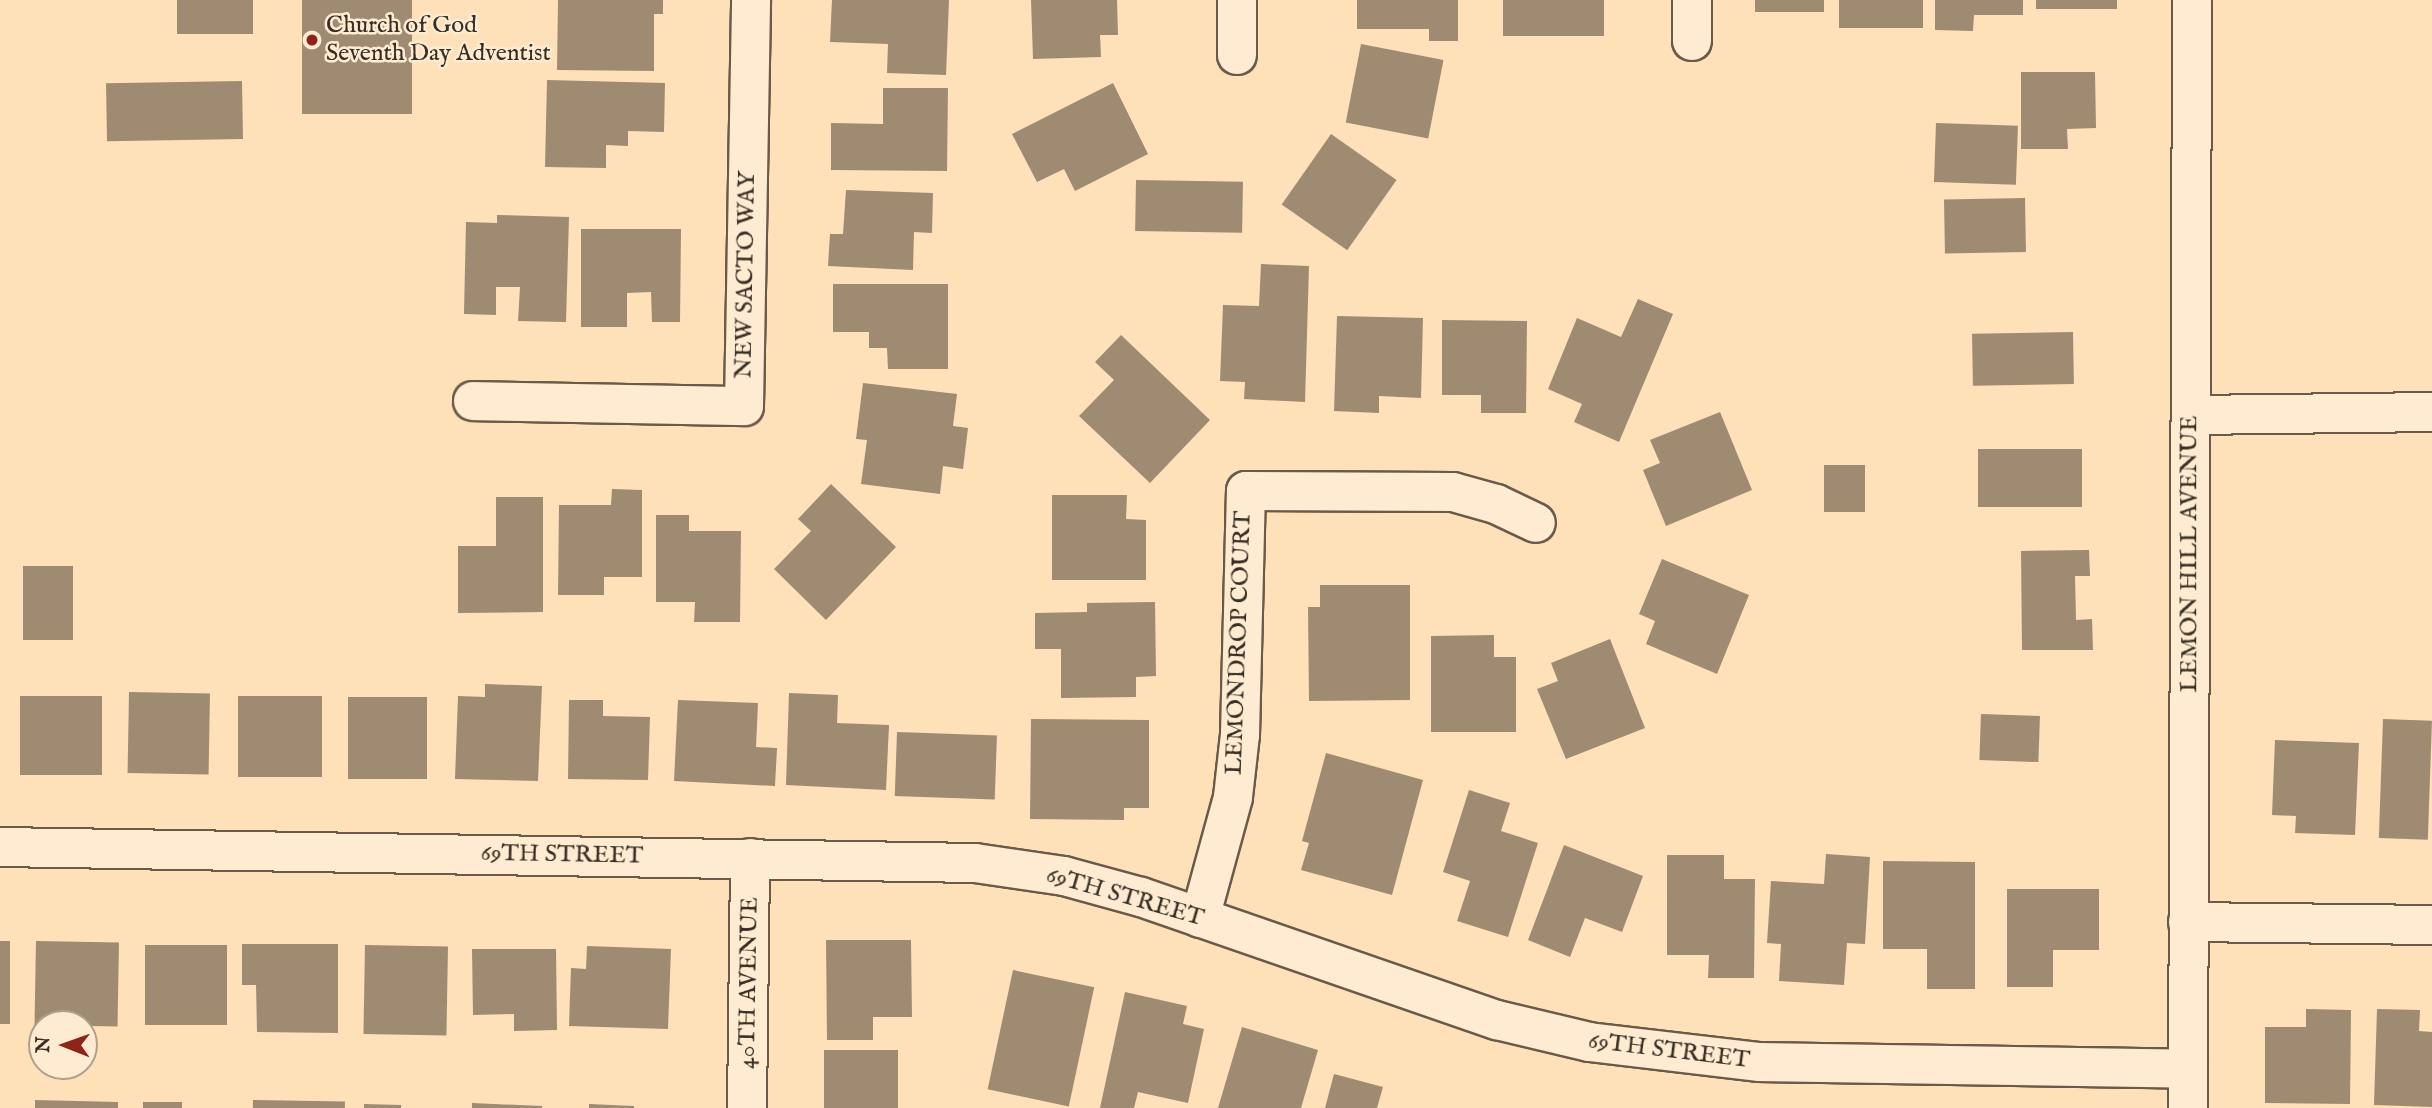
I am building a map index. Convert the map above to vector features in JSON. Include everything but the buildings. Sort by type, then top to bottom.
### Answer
[{"type":"street","name":"NEW SACTO WAY","points":[[473,401],[744,406],[751,0]]},
{"type":"street","points":[[1237,0],[1237,55]]},
{"type":"street","points":[[1692,0],[1692,41]]},
{"type":"street","name":"LEMON HILL AVENUE","points":[[2188,1108],[2192,0]]},
{"type":"street","points":[[2191,415],[2432,412]]},
{"type":"street","name":"LEMONDROP COURT","points":[[1200,918],[1233,797],[1240,735],[1245,491],[1453,492],[1496,504],[1536,523]]},
{"type":"street","name":"69TH STREET","points":[[0,847],[975,863],[1064,876],[1200,918],[1497,1020],[1589,1042],[1684,1057],[1773,1063],[2188,1069]]},
{"type":"street","name":"40TH AVENUE","points":[[747,1108],[750,858]]},
{"type":"street","points":[[2188,922],[2432,925]]},
{"type":"place","name":"Church of God Seventh Day Adventist","points":[[312,40]]}]
